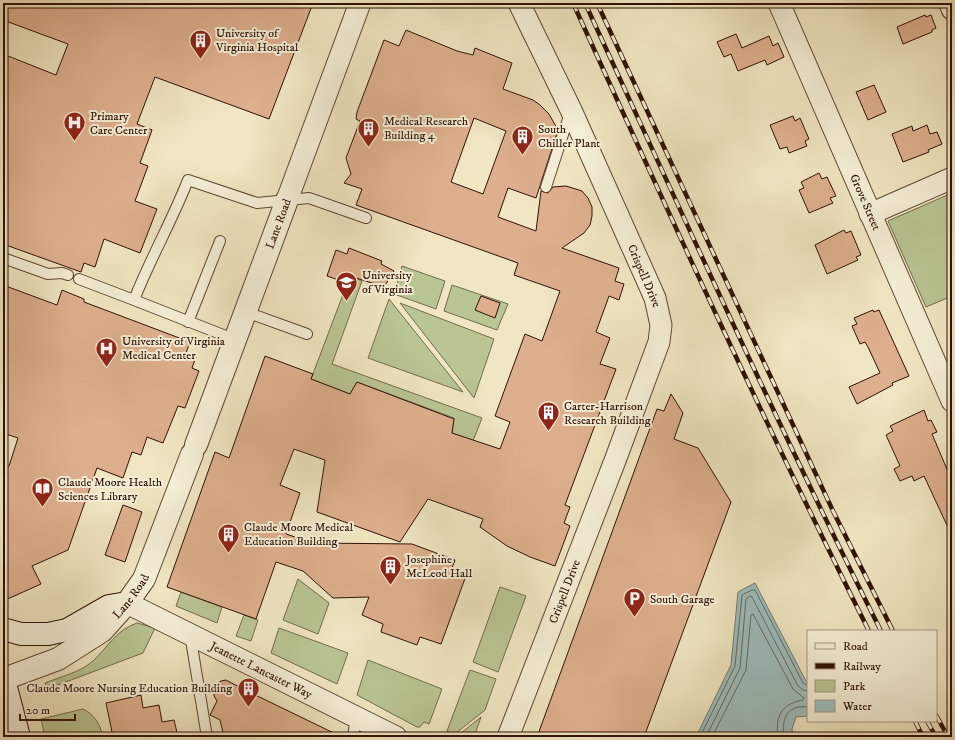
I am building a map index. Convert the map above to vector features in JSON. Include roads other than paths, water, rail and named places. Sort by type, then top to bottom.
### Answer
[{"type":"street","name":"Lane Road","points":[[4,678],[58,659],[102,631],[127,603],[144,579],[236,340],[360,3]]},
{"type":"street","name":"Crispell Drive","points":[[508,737],[616,458],[659,342],[661,325],[655,298],[571,110],[519,3]]},
{"type":"street","name":"Grove Street","points":[[779,3],[952,401]]},
{"type":"street","points":[[950,3],[952,9]]},
{"type":"street","points":[[870,214],[952,178]]},
{"type":"street","points":[[3,629],[21,634],[48,634],[67,630],[109,606],[127,603]]},
{"type":"street","name":"Jeanette Lancaster Way","points":[[127,603],[190,634],[354,727],[396,737]]},
{"type":"street","points":[[4,678],[20,737]]},
{"type":"lane","points":[[546,187],[571,110]]},
{"type":"lane","points":[[134,300],[145,272],[175,213],[188,180],[257,203],[309,198],[366,218]]},
{"type":"lane","points":[[188,322],[220,241]]},
{"type":"lane","points":[[3,258],[48,274],[62,273],[68,275]]},
{"type":"lane","points":[[79,279],[236,340]]},
{"type":"lane","points":[[246,312],[307,334]]},
{"type":"lane","points":[[190,634],[207,737]]},
{"type":"water","points":[[755,583],[807,683],[807,716],[796,717],[792,729],[793,737],[696,737],[731,665],[738,592]]},
{"type":"railway","points":[[573,3],[681,240],[792,475],[868,630]]},
{"type":"railway","points":[[585,3],[767,397],[880,630]]},
{"type":"railway","points":[[597,3],[833,511],[892,630]]},
{"type":"railway","points":[[937,717],[948,737]]},
{"type":"railway","points":[[916,722],[923,737]]},
{"type":"railway","points":[[928,722],[936,737]]},
{"type":"place","name":"University of Virginia Hospital","points":[[201,60]]},
{"type":"place","name":"Primary Care Center","points":[[75,142]]},
{"type":"place","name":"Medical Research Building 4","points":[[369,148]]},
{"type":"place","name":"South Chiller Plant","points":[[523,156]]},
{"type":"place","name":"University of Virginia","points":[[347,302]]},
{"type":"place","name":"University of Virginia Medical Center","points":[[106,368]]},
{"type":"place","name":"Carter-Harrison Research Building","points":[[549,432]]},
{"type":"place","name":"Claude Moore Health Sciences Library","points":[[43,508]]},
{"type":"place","name":"Claude Moore Medical Education Building","points":[[229,554]]},
{"type":"place","name":"Josephine McLeod Hall","points":[[390,586]]},
{"type":"place","name":"South Garage","points":[[634,618]]},
{"type":"place","name":"Claude Moore Nursing Education Building","points":[[248,708]]}]
